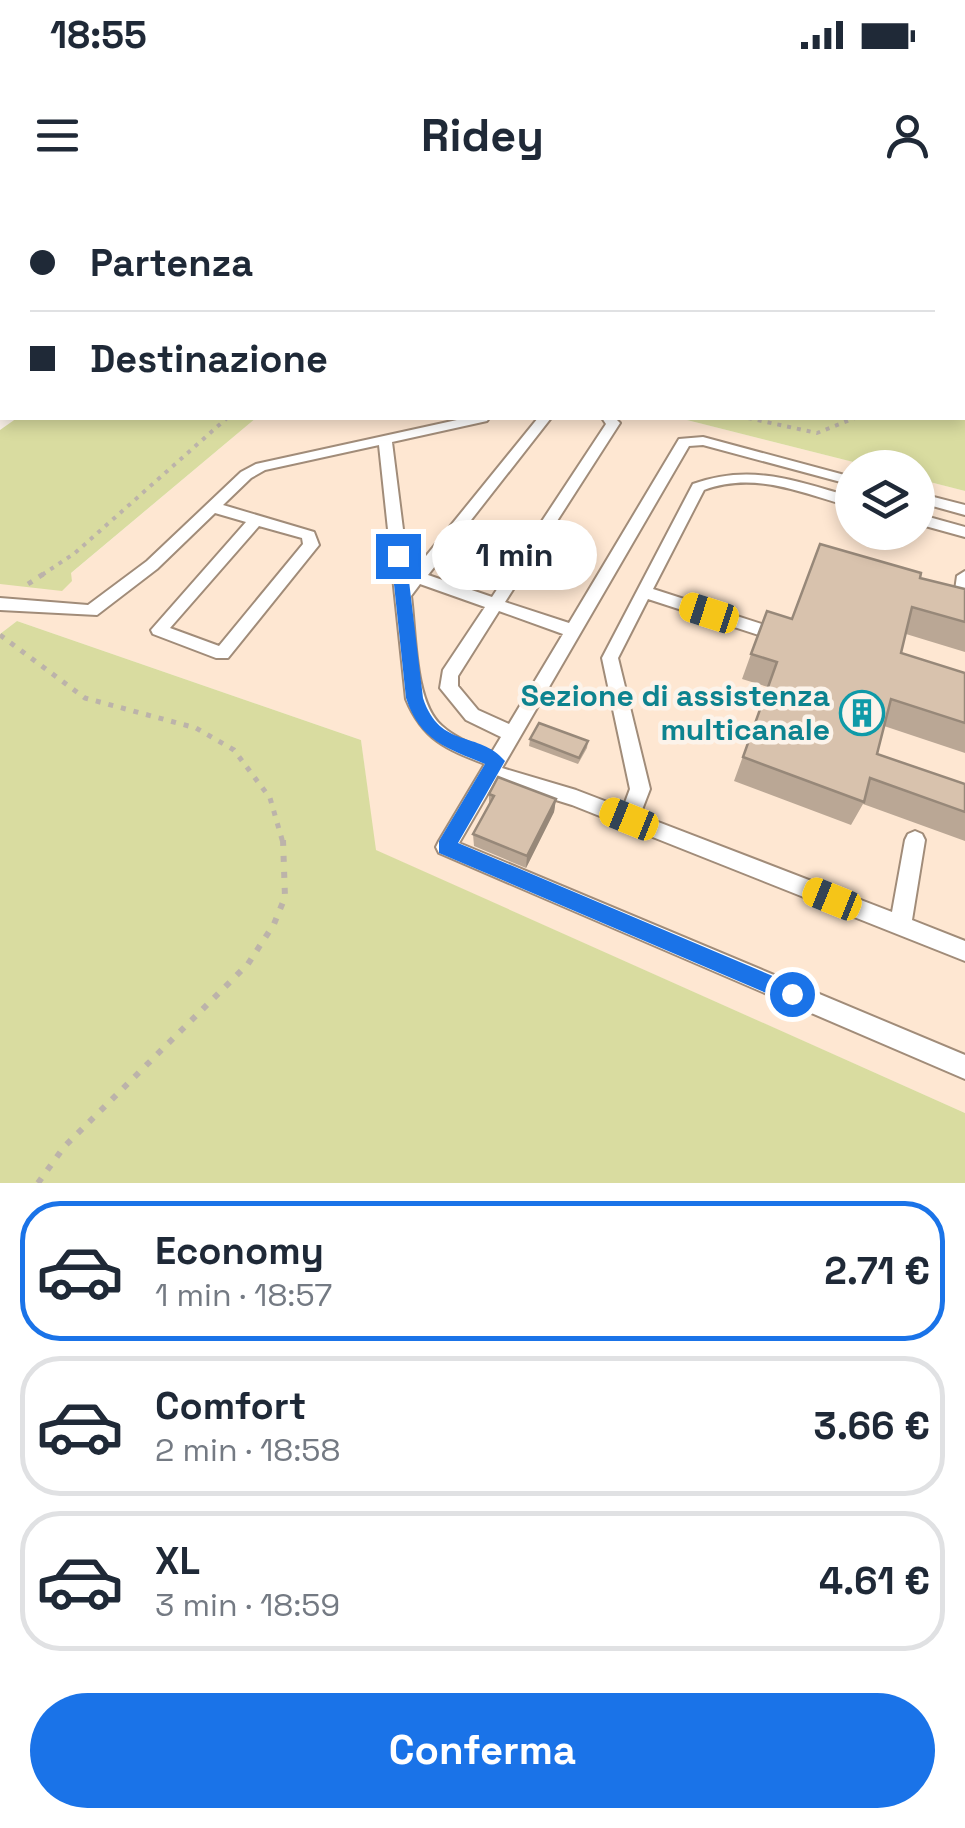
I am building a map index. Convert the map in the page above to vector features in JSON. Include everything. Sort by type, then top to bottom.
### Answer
[{"type":"lane","points":[[0,604],[91,610],[152,566],[246,475],[261,466],[473,420]]},
{"type":"lane","points":[[403,595],[542,420]]},
{"type":"lane","points":[[512,734],[472,715],[449,688],[449,675],[613,424],[610,420]]},
{"type":"lane","points":[[386,439],[414,698],[422,721],[438,738],[493,766],[965,951]]},
{"type":"lane","points":[[835,477],[703,442],[684,442],[446,847],[965,1067]]},
{"type":"lane","points":[[629,819],[640,789],[610,658],[698,486],[716,478],[760,477],[835,497]]},
{"type":"lane","points":[[935,502],[965,510]]},
{"type":"lane","points":[[212,507],[309,535],[311,545],[222,654],[158,630],[256,520]]},
{"type":"lane","points":[[935,524],[965,532]]},
{"type":"lane","points":[[961,604],[965,576]]},
{"type":"lane","points":[[418,577],[574,631]]},
{"type":"lane","points":[[644,592],[774,634]]},
{"type":"lane","points":[[900,926],[915,840]]},
{"type":"path","points":[[15,592],[75,553],[226,420]]},
{"type":"path","points":[[754,420],[822,435],[844,428],[853,420]]},
{"type":"path","points":[[0,635],[19,642],[56,681],[88,700],[196,728],[252,763],[282,826],[286,877],[286,896],[272,930],[248,964],[64,1147],[38,1183]]},
{"type":"shaded area","points":[[254,420],[687,420],[835,457],[835,550],[935,550],[935,483],[965,491],[965,1113],[375,850],[361,740],[17,621],[0,634],[0,584],[72,581],[70,574]]},
{"type":"green space","points":[[14,420],[254,420],[71,573],[72,581],[62,591],[0,584],[0,430]]},
{"type":"green space","points":[[687,420],[965,420],[965,491],[935,483],[935,450],[835,450],[835,457]]},
{"type":"green space","points":[[17,621],[361,740],[376,850],[965,1113],[965,1183],[0,1183],[0,634]]},
{"type":"building","name":"Sezione di assistenza multicanale","points":[[820,544],[965,589],[965,622],[912,607],[901,653],[965,673],[965,723],[891,699],[877,754],[965,784],[965,812],[870,778],[864,802],[743,757],[777,662],[751,654],[767,611],[792,619]]},
{"type":"building","points":[[539,723],[588,741],[579,758],[530,739]]},
{"type":"building","points":[[498,777],[556,799],[527,856],[473,834],[494,796],[489,794]]},
{"type":"place","name":"Sezione di assistenza multicanale","points":[[862,713]]},
{"type":"route","points":[[398,556],[414,698],[422,721],[438,738],[496,761],[446,847],[792,994]]}]
